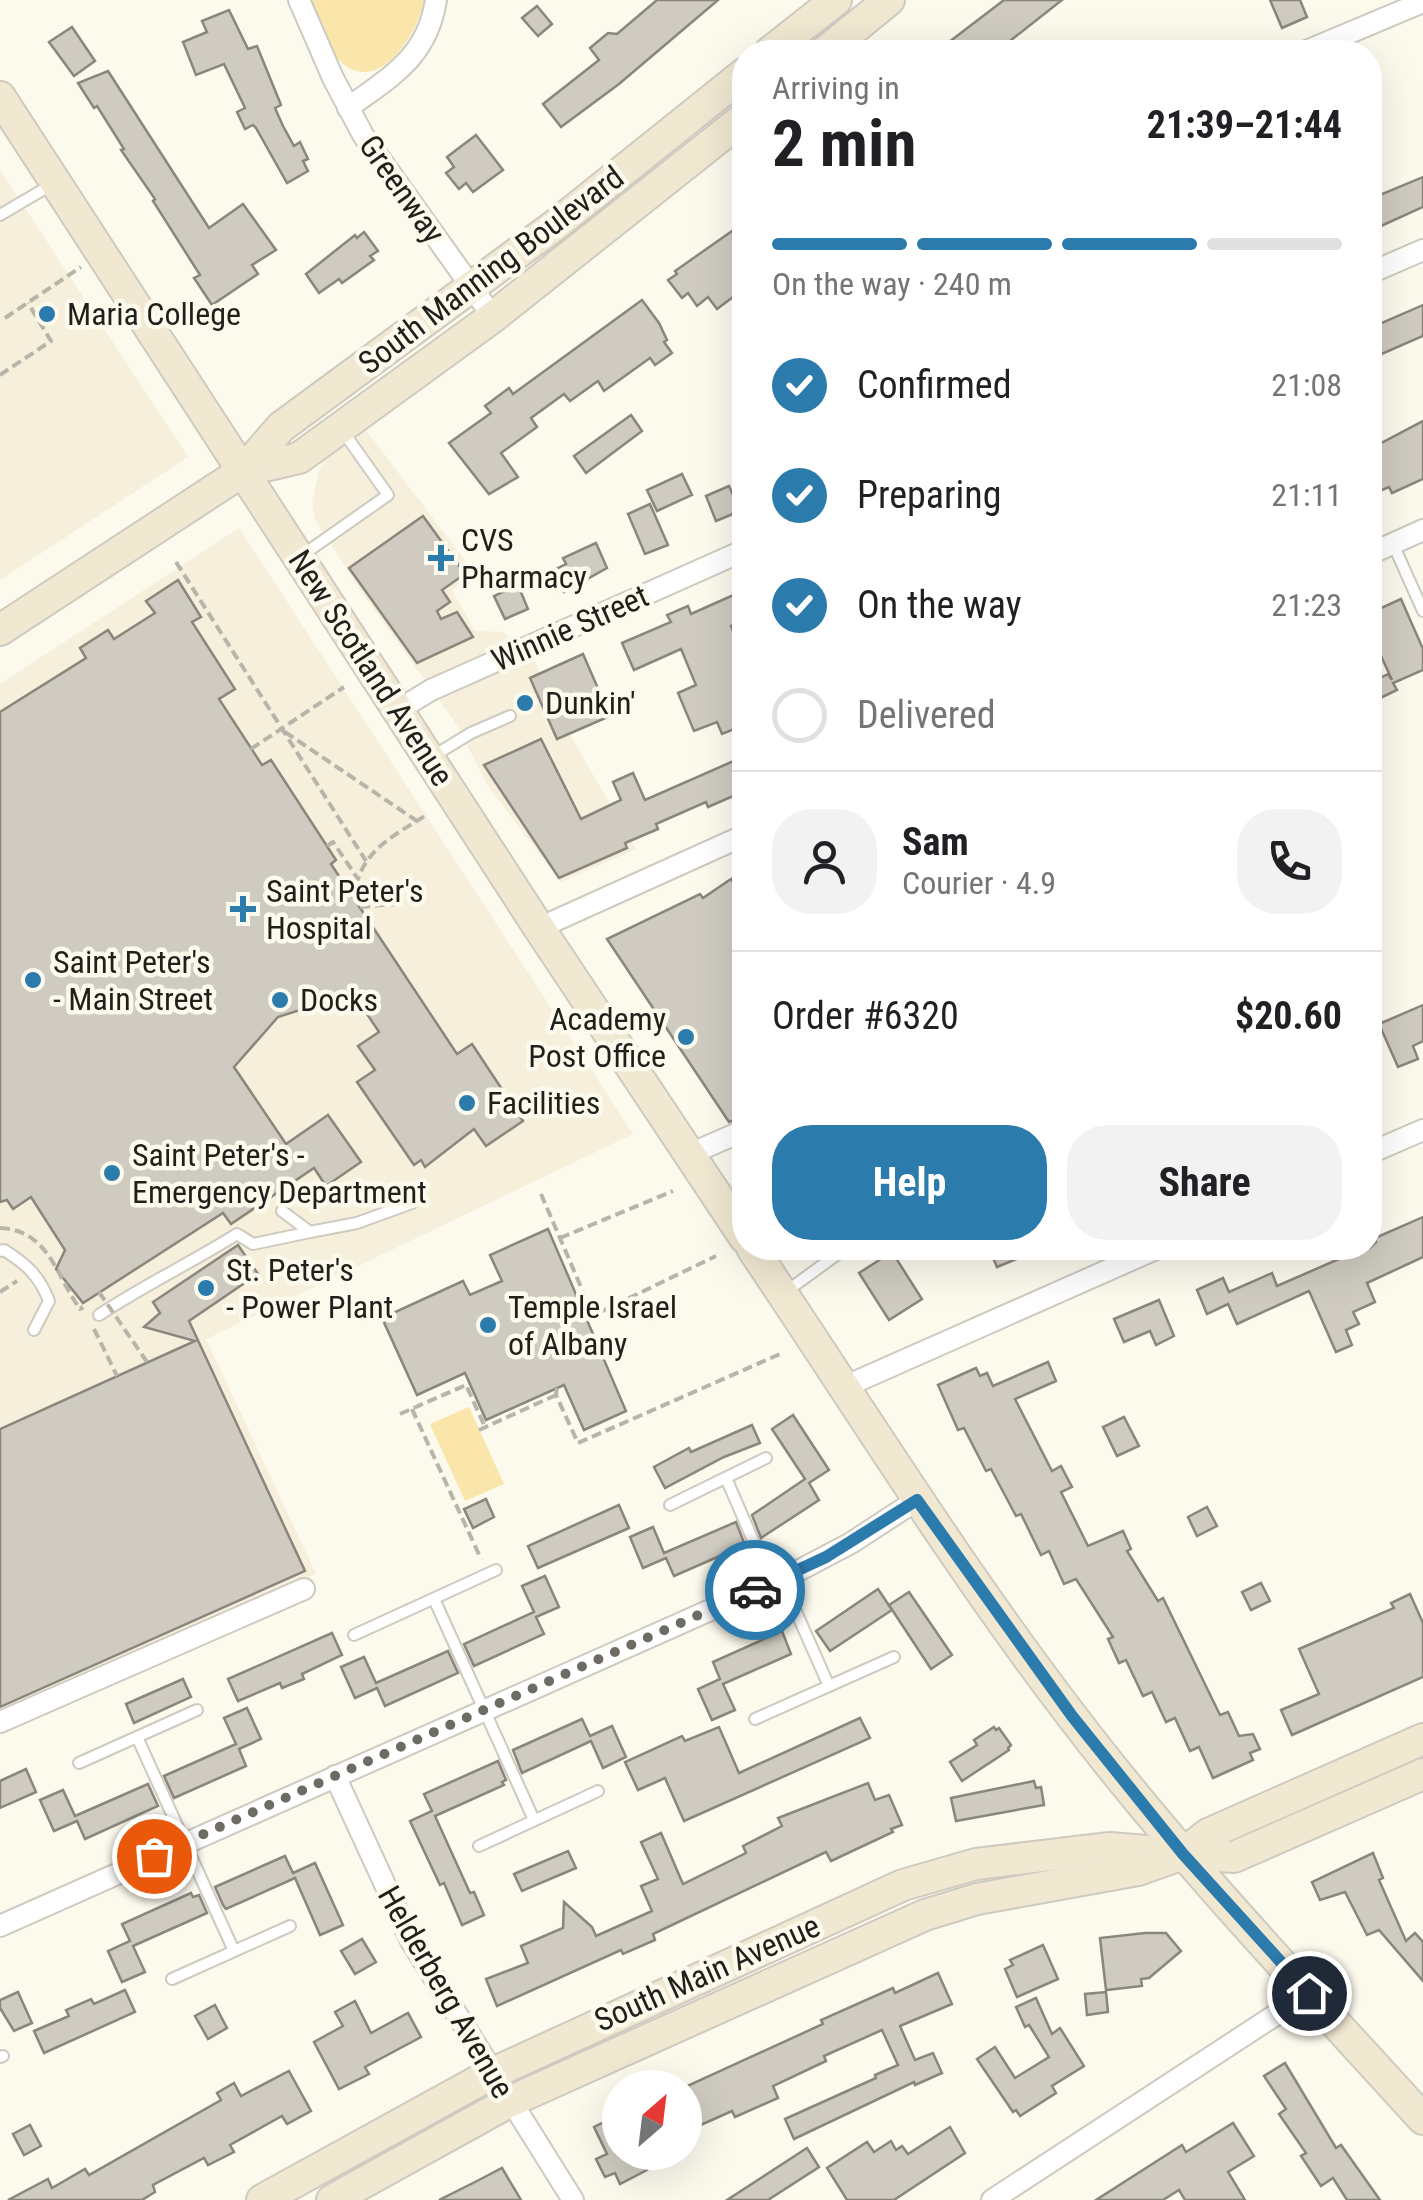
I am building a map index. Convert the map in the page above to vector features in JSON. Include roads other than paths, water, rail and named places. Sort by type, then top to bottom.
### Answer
[{"type":"street","name":"Greenway","points":[[299,0],[348,108],[382,166],[492,317]]},
{"type":"street","name":"Greenway","points":[[348,108],[417,52],[436,0]]},
{"type":"street","points":[[785,40],[836,0]]},
{"type":"street","points":[[834,40],[857,10],[889,0]]},
{"type":"street","points":[[1333,40],[1423,2]]},
{"type":"street","name":"South Manning Boulevard","points":[[0,630],[242,472],[281,427],[554,226],[732,83]]},
{"type":"street","name":"New Scotland Avenue","points":[[5,118],[55,182],[732,1218]]},
{"type":"street","name":"South Manning Boulevard","points":[[242,472],[299,458],[492,317],[732,127]]},
{"type":"street","points":[[1382,268],[1423,250]]},
{"type":"street","points":[[1382,548],[1423,530]]},
{"type":"street","name":"Winnie Street","points":[[398,710],[430,690],[732,556]]},
{"type":"street","points":[[539,928],[732,841]]},
{"type":"street","points":[[1382,1149],[1423,1130]]},
{"type":"street","points":[[690,1154],[732,1136]]},
{"type":"street","points":[[760,1260],[917,1500],[1061,1703],[1183,1854],[1423,2120]]},
{"type":"street","points":[[844,1387],[1131,1260]]},
{"type":"street","points":[[0,1926],[776,1581],[851,1543],[917,1500]]},
{"type":"street","points":[[0,1722],[304,1590]]},
{"type":"street","name":"South Main Avenue","points":[[332,2200],[509,2102],[949,1906],[1138,1870],[1183,1854],[1208,1834],[1423,1739]]},
{"type":"street","name":"South Main Avenue","points":[[262,2200],[491,2074],[903,1885],[964,1867],[1110,1848],[1234,1857],[1423,1774]]},
{"type":"street","name":"Helderberg Avenue","points":[[335,1776],[403,1926],[491,2074],[573,2200]]},
{"type":"street","points":[[798,1932],[812,1965]]},
{"type":"street","points":[[992,2200],[1309,1993]]},
{"type":"lane","points":[[0,215],[55,182]]},
{"type":"lane","points":[[299,558],[388,495],[341,428]]},
{"type":"lane","points":[[1393,543],[1423,610]]},
{"type":"lane","points":[[430,758],[510,716]]},
{"type":"lane","points":[[99,1314],[237,1234],[253,1244],[356,1223],[412,1203]]},
{"type":"lane","points":[[282,1211],[310,1232]]},
{"type":"lane","points":[[0,1251],[26,1263],[43,1284],[49,1300],[34,1330]]},
{"type":"lane","points":[[783,1294],[829,1260]]},
{"type":"lane","points":[[670,1506],[766,1458]]},
{"type":"lane","points":[[726,1478],[829,1686]]},
{"type":"lane","points":[[354,1635],[492,1572]]},
{"type":"lane","points":[[434,1599],[534,1820]]},
{"type":"lane","points":[[755,1719],[894,1657]]},
{"type":"lane","points":[[79,1763],[197,1710]]},
{"type":"lane","points":[[138,1737],[234,1951]]},
{"type":"lane","points":[[479,1846],[598,1791]]},
{"type":"lane","points":[[172,1978],[290,1926]]},
{"type":"place","name":"Maria College","points":[[47,314]]},
{"type":"place","name":"CVS Pharmacy","points":[[441,558]]},
{"type":"place","name":"Dunkin'","points":[[525,703]]},
{"type":"place","name":"Saint Peter's Hospital","points":[[243,909]]},
{"type":"place","name":"Saint Peter's - Main Street","points":[[33,980]]},
{"type":"place","name":"Docks","points":[[280,1000]]},
{"type":"place","name":"Academy Post Office","points":[[686,1037]]},
{"type":"place","name":"Facilities","points":[[467,1103]]},
{"type":"place","name":"Saint Peter's - Emergency Department","points":[[112,1173]]},
{"type":"place","name":"St. Peter's - Power Plant","points":[[206,1288]]},
{"type":"place","name":"Temple Israel of Albany","points":[[488,1325]]}]
